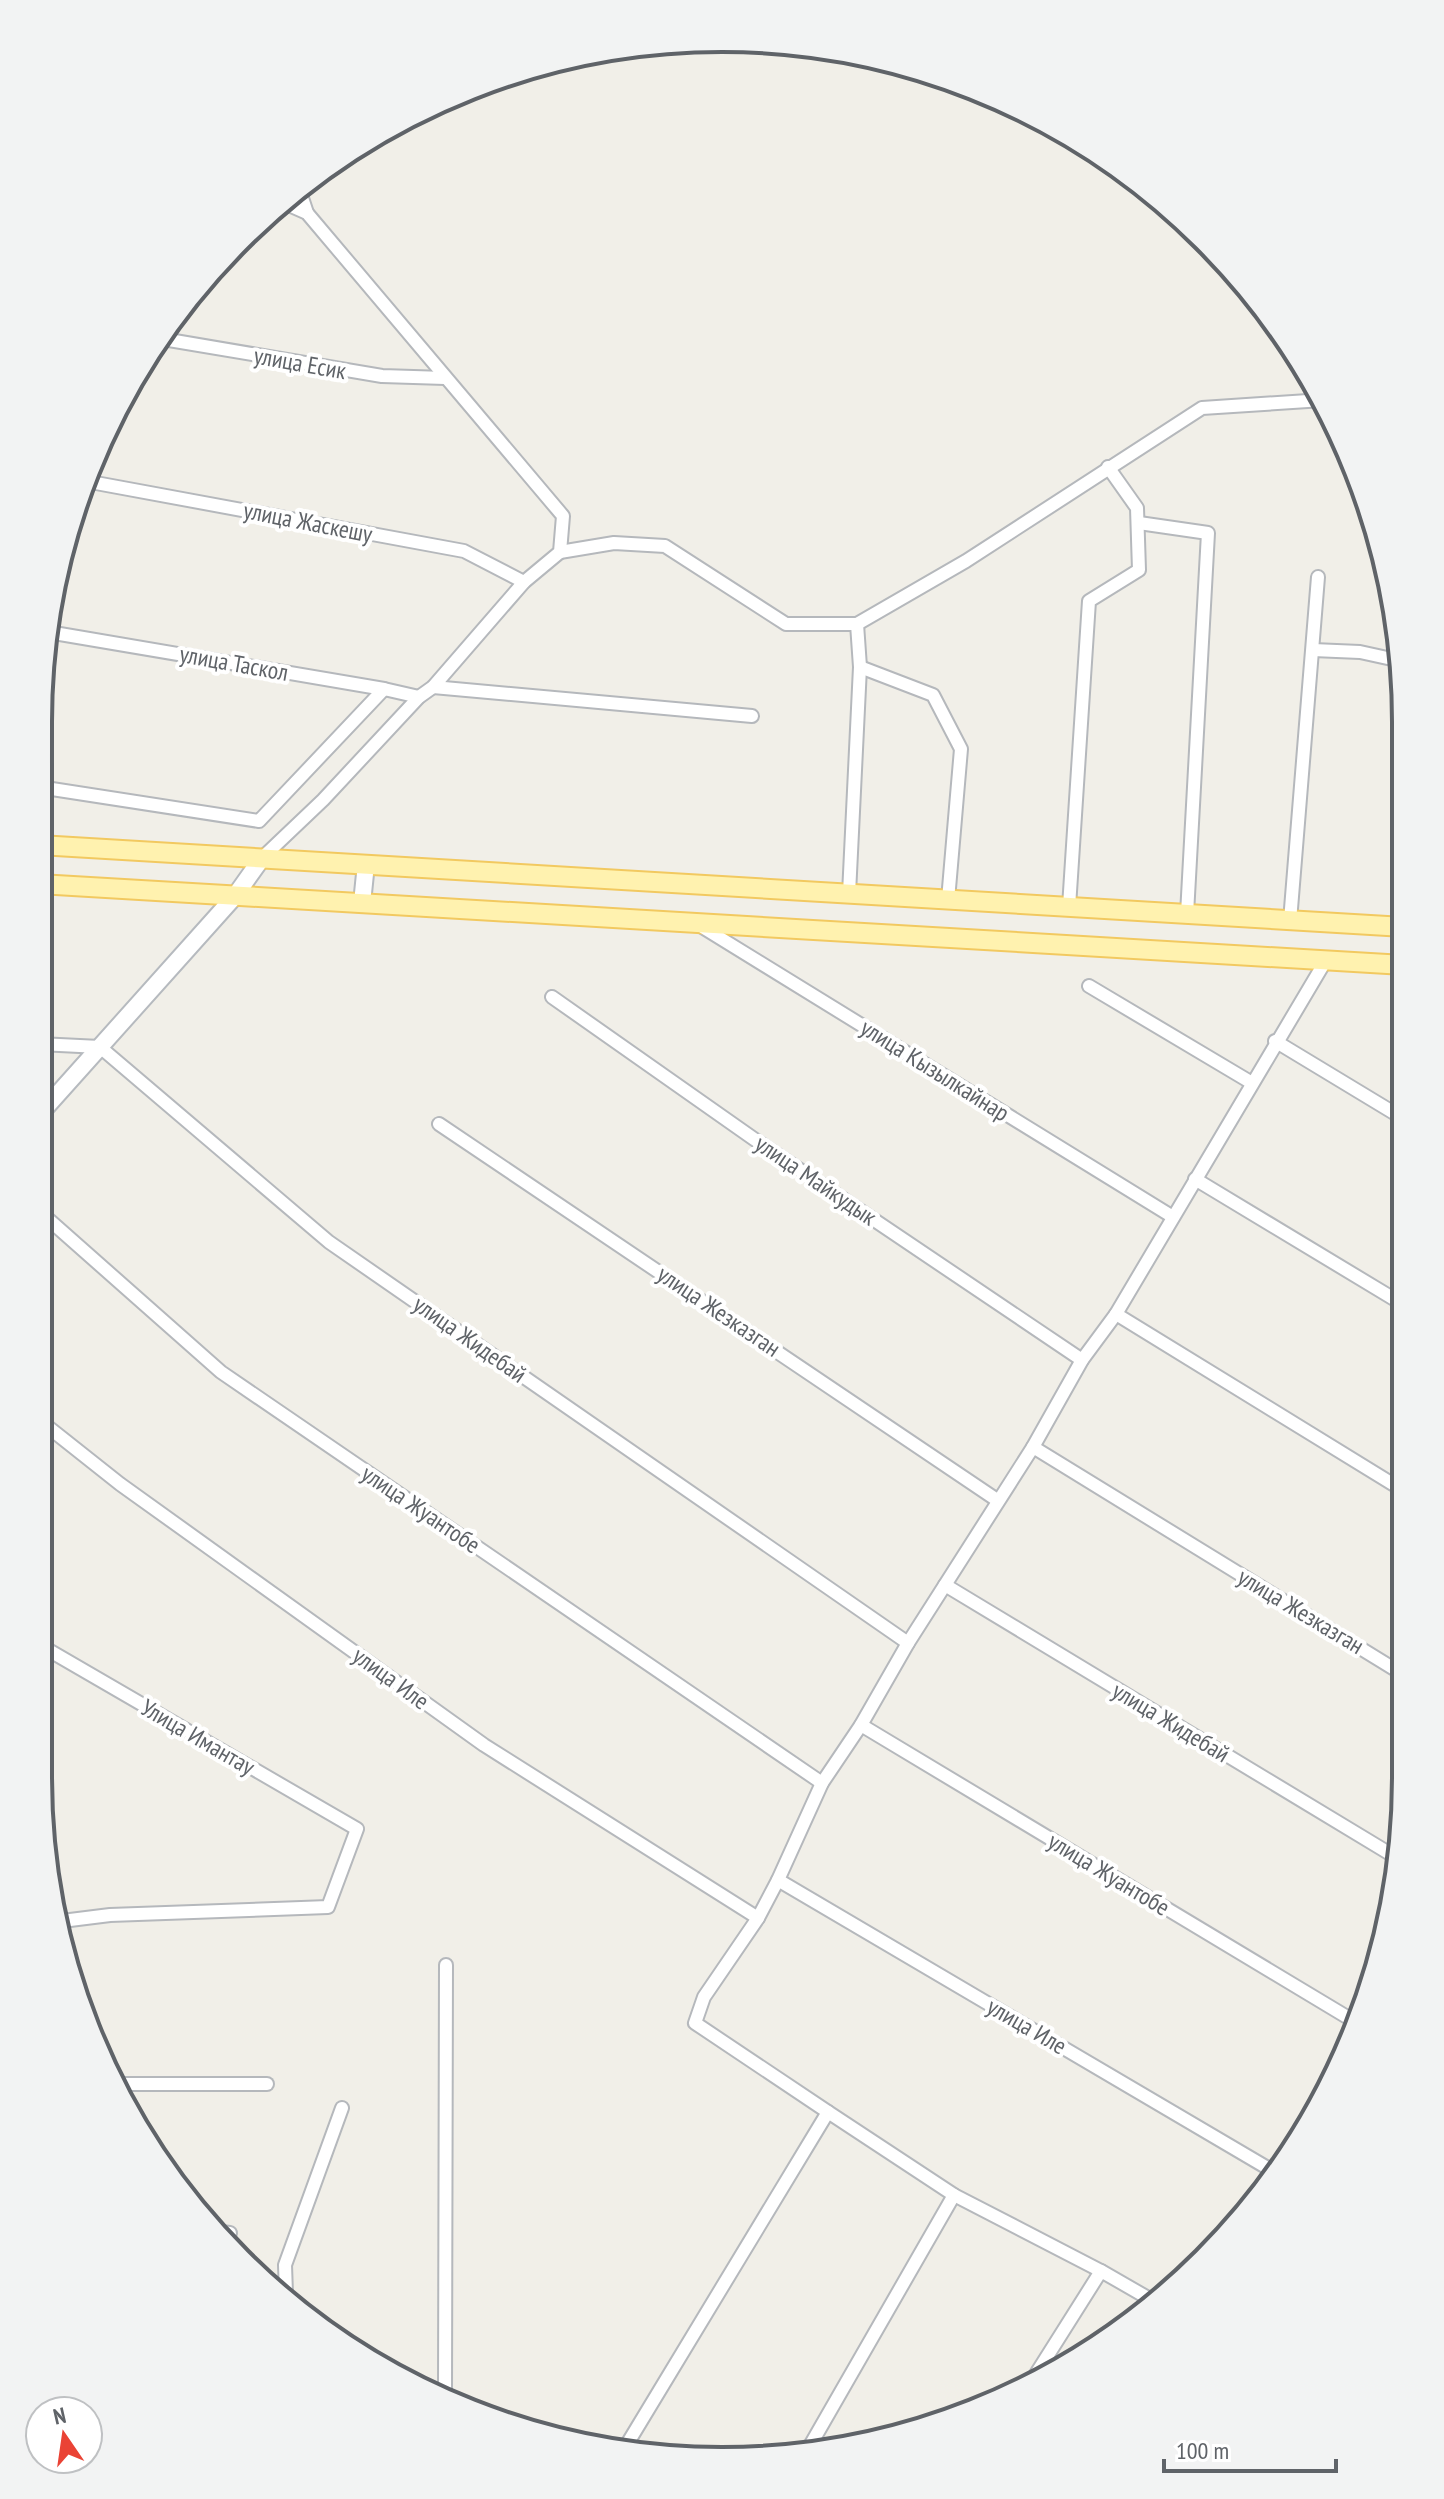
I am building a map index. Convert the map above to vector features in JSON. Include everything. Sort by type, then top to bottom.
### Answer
[{"type":"main road","points":[[52,846],[1392,926]]},
{"type":"main road","points":[[52,885],[1392,964]]},
{"type":"street","points":[[302,199],[307,213],[563,516],[560,552]]},
{"type":"street","points":[[293,207],[307,213]]},
{"type":"street","name":"улица Есик","points":[[172,340],[382,376],[445,378]]},
{"type":"street","points":[[52,1101],[235,896],[262,858],[323,800],[419,697],[433,687],[524,582],[560,552],[614,543],[665,546],[786,624],[857,624],[966,561],[1202,408],[1309,401]]},
{"type":"street","points":[[1069,907],[1089,601],[1139,570],[1137,508],[1108,467]]},
{"type":"street","name":"улица Жаскешу","points":[[97,483],[464,551],[524,582]]},
{"type":"street","points":[[1139,523],[1208,533],[1187,914]]},
{"type":"street","points":[[1290,921],[1318,577]]},
{"type":"street","points":[[849,894],[860,667],[857,624]]},
{"type":"street","name":"улица Таскол","points":[[58,634],[419,697]]},
{"type":"street","points":[[1313,650],[1360,652],[1389,658]]},
{"type":"street","points":[[860,667],[933,695],[961,749],[948,900]]},
{"type":"street","points":[[433,687],[752,716]]},
{"type":"street","points":[[52,789],[259,821],[384,689]]},
{"type":"street","points":[[362,903],[366,864]]},
{"type":"street","name":"улица Кызылкайнар","points":[[696,924],[1173,1217]]},
{"type":"street","points":[[1145,2296],[954,2195],[695,2023],[704,1997],[758,1918],[822,1783],[1033,1447],[1082,1360],[1116,1314],[1326,960]]},
{"type":"street","points":[[1089,986],[1252,1083]]},
{"type":"street","name":"улица Майкудык","points":[[552,997],[754,1139],[1082,1360]]},
{"type":"street","points":[[1276,1042],[1392,1112]]},
{"type":"street","points":[[52,1045],[100,1047]]},
{"type":"street","name":"улица Жидебай","points":[[100,1047],[329,1242],[908,1643]]},
{"type":"street","name":"улица Жезказган","points":[[439,1124],[997,1500]]},
{"type":"street","points":[[1195,1179],[1392,1298]]},
{"type":"street","name":"улица Жуантобе","points":[[52,1222],[221,1372],[822,1783]]},
{"type":"street","points":[[1116,1314],[1392,1484]]},
{"type":"street","name":"улица Иле","points":[[52,1430],[120,1484],[484,1745],[758,1918]]},
{"type":"street","name":"улица Жезказган","points":[[1033,1447],[1392,1668]]},
{"type":"street","name":"улица Жидебай","points":[[945,1585],[1387,1852]]},
{"type":"street","name":"Улица Имантау","points":[[52,1652],[357,1829],[328,1907],[110,1915],[68,1920]]},
{"type":"street","name":"улица Жуантобе","points":[[861,1725],[1347,2017]]},
{"type":"street","name":"улица Иле","points":[[778,1880],[1266,2167]]},
{"type":"street","points":[[445,2387],[446,1965]]},
{"type":"street","points":[[127,2084],[267,2084]]},
{"type":"street","points":[[286,2286],[285,2265],[342,2108]]},
{"type":"street","points":[[630,2440],[828,2112]]},
{"type":"street","points":[[813,2440],[954,2195]]},
{"type":"street","points":[[1041,2365],[1101,2271]]}]
